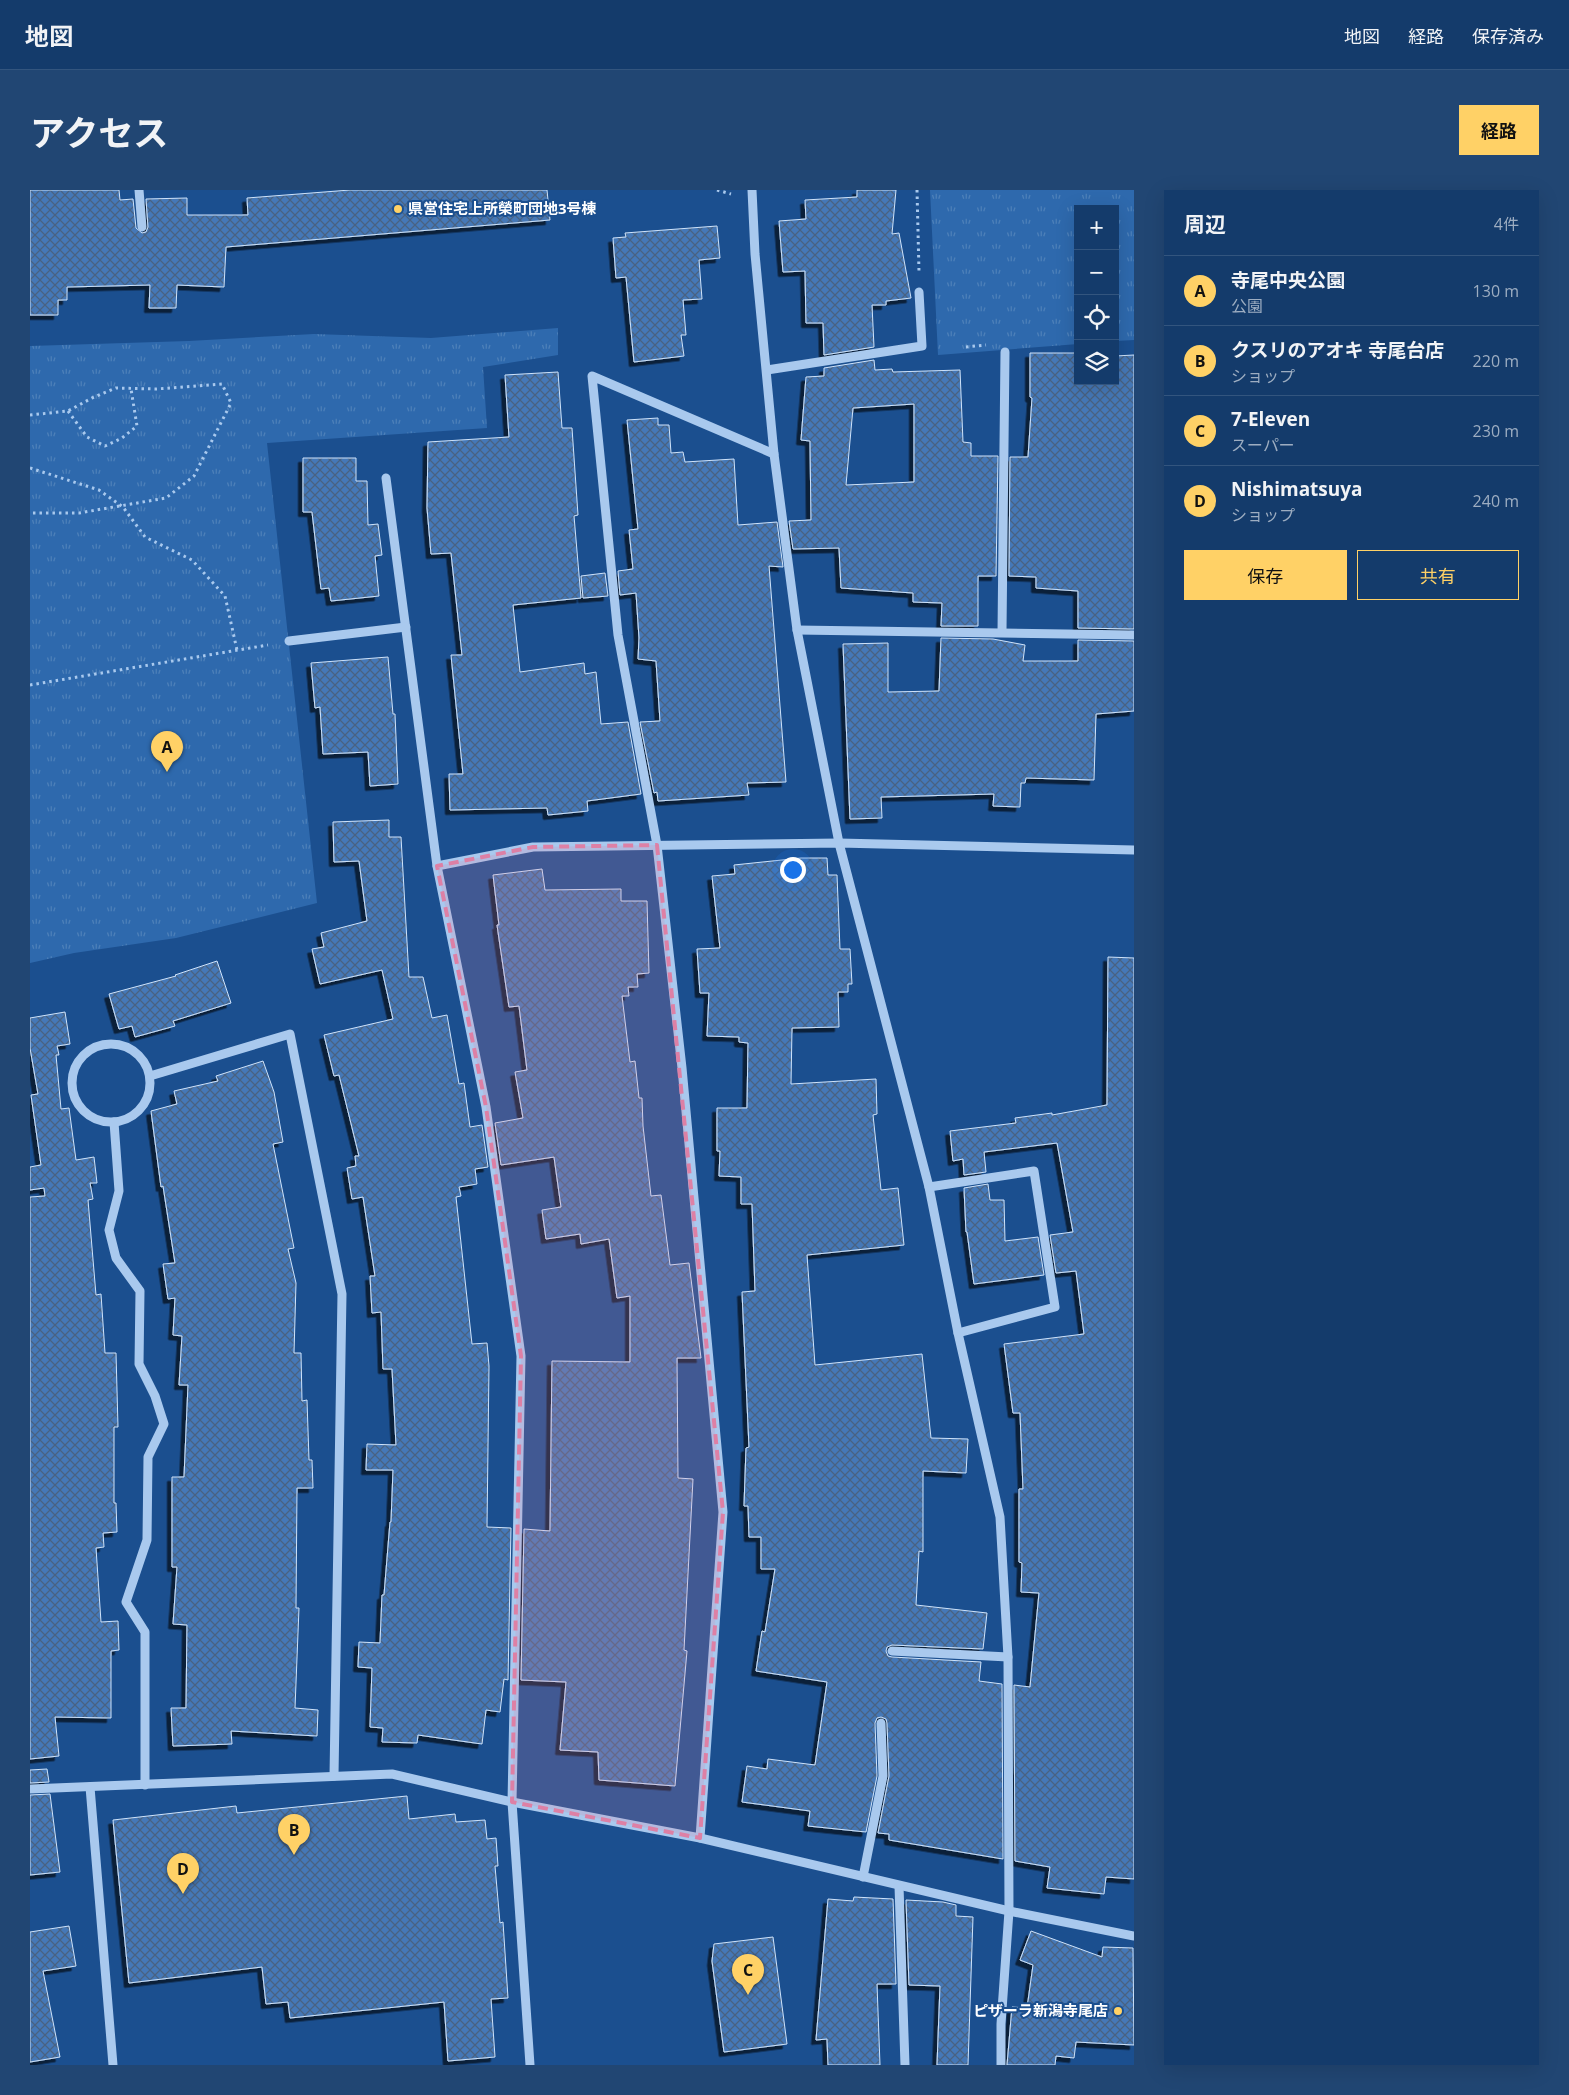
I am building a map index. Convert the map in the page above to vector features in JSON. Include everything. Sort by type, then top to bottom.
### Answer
[{"type":"street","points":[[139,190],[142,227]]},
{"type":"street","points":[[752,190],[755,254],[774,454],[797,630],[839,843],[929,1186],[958,1333],[1000,1517],[1008,1658],[1009,1911],[1001,2065]]},
{"type":"street","points":[[767,370],[922,346],[919,292]]},
{"type":"street","points":[[1002,632],[1006,352]]},
{"type":"street","points":[[700,1838],[723,1512],[682,1068],[658,845],[618,635],[592,376],[774,454]]},
{"type":"street","points":[[386,478],[437,866],[486,1107],[521,1356],[512,1802],[530,2065]]},
{"type":"street","points":[[288,641],[406,627]]},
{"type":"street","points":[[797,630],[1134,635]]},
{"type":"street","points":[[437,866],[533,847],[839,843],[1134,850]]},
{"type":"street","points":[[150,1076],[290,1034],[342,1294],[334,1776]]},
{"type":"street","points":[[111,1043],[125,1046],[136,1053],[145,1063],[150,1076],[150,1089],[146,1101],[138,1112],[114,1122],[101,1120],[88,1114],[79,1104],[73,1091],[72,1077],[77,1064],[86,1053],[98,1046],[111,1043]]},
{"type":"street","points":[[114,1122],[119,1191],[109,1230],[116,1258],[140,1291],[139,1364],[155,1396],[164,1424],[148,1457],[147,1540],[126,1602],[145,1632],[145,1784]]},
{"type":"street","points":[[929,1186],[1034,1171],[1055,1307],[958,1333]]},
{"type":"street","points":[[892,1651],[1008,1658]]},
{"type":"street","points":[[863,1877],[883,1776],[881,1723]]},
{"type":"street","points":[[30,1789],[392,1774],[512,1802],[700,1838],[1009,1911],[1134,1936]]},
{"type":"street","points":[[90,1787],[112,2065]]},
{"type":"street","points":[[899,1886],[906,2065]]},
{"type":"path","points":[[917,190],[919,292]]},
{"type":"path","points":[[30,415],[68,411],[116,388],[156,390],[222,384],[232,403],[194,476],[166,498],[123,507],[79,513],[30,513]]},
{"type":"path","points":[[68,411],[87,437],[105,446],[122,438],[137,426],[131,389]]},
{"type":"path","points":[[30,468],[99,490],[123,507],[145,537],[192,560],[225,596],[237,650]]},
{"type":"path","points":[[30,685],[288,641]]},
{"type":"highlighted area","points":[[657,845],[723,1512],[700,1838],[512,1802],[521,1356],[486,1107],[437,866],[533,847]]},
{"type":"green space","points":[[930,190],[1134,190],[1134,340],[1119,341],[1119,205],[1074,205],[1074,344],[938,355]]},
{"type":"green space","points":[[558,328],[558,355],[483,367],[487,428],[267,443],[317,903],[176,938],[74,953],[30,963],[30,346],[189,341],[314,334],[431,338]]},
{"type":"building","points":[[30,190],[119,190],[120,200],[133,199],[136,228],[142,233],[146,232],[148,227],[146,199],[187,198],[187,215],[248,215],[247,198],[350,190],[547,190],[550,220],[226,247],[224,287],[177,285],[176,308],[149,308],[150,285],[67,287],[67,300],[58,300],[58,315],[30,315]]},
{"type":"building","points":[[857,190],[896,190],[892,234],[899,233],[911,298],[886,301],[886,305],[872,305],[874,347],[824,355],[823,323],[806,323],[805,271],[783,272],[779,221],[806,219],[805,200],[857,197]]},
{"type":"building","points":[[717,226],[720,258],[699,260],[702,299],[683,300],[686,335],[681,335],[684,356],[634,362],[626,277],[616,278],[613,238],[626,237],[625,233]]},
{"type":"building","points":[[1030,353],[1074,353],[1074,385],[1119,385],[1119,356],[1134,355],[1134,629],[1078,628],[1078,591],[1036,588],[1036,577],[1009,576],[1010,457],[1028,457],[1032,398],[1030,397]]},
{"type":"building","points":[[874,360],[875,370],[892,369],[893,372],[960,370],[963,442],[971,443],[971,456],[998,456],[996,576],[978,576],[978,626],[941,626],[942,603],[913,602],[913,593],[841,588],[839,548],[793,549],[789,521],[811,520],[810,441],[801,440],[806,377],[824,376],[824,368]],"holes":[[[914,404],[914,482],[846,485],[853,408]]]},
{"type":"building","points":[[558,372],[562,428],[572,428],[578,515],[574,516],[581,598],[513,605],[520,672],[584,663],[585,674],[596,672],[601,724],[628,722],[641,794],[587,801],[588,811],[548,815],[547,808],[450,810],[449,774],[463,774],[451,655],[462,655],[451,553],[431,554],[427,508],[428,442],[509,437],[505,375]]},
{"type":"building","points":[[658,418],[658,425],[669,425],[671,453],[683,452],[685,462],[734,459],[738,525],[777,522],[783,567],[769,566],[786,782],[747,783],[749,795],[658,801],[657,792],[654,793],[640,722],[660,721],[656,661],[638,659],[639,638],[636,593],[620,595],[618,571],[633,569],[629,530],[638,529],[627,420]]},
{"type":"building","points":[[303,458],[356,458],[356,481],[367,481],[368,525],[378,524],[382,555],[375,556],[379,596],[331,601],[329,588],[321,589],[312,512],[303,512]]},
{"type":"building","points":[[605,573],[608,596],[583,598],[581,576]]},
{"type":"building","points":[[941,638],[993,639],[1025,645],[1023,661],[1078,661],[1078,640],[1134,641],[1134,711],[1096,714],[1094,780],[1026,778],[1025,783],[1021,783],[1020,807],[993,806],[994,794],[881,797],[882,818],[850,819],[843,644],[888,643],[888,692],[939,691]]},
{"type":"building","points":[[388,657],[393,714],[395,714],[398,784],[370,786],[368,752],[323,754],[320,707],[315,708],[311,663]]},
{"type":"building","points":[[389,820],[389,837],[401,837],[409,977],[423,977],[432,1018],[447,1015],[459,1084],[464,1083],[470,1127],[482,1125],[488,1167],[475,1169],[477,1184],[459,1187],[461,1196],[456,1197],[472,1344],[487,1343],[489,1366],[487,1527],[511,1528],[508,1680],[504,1679],[500,1712],[486,1710],[482,1744],[418,1735],[417,1743],[382,1742],[383,1728],[370,1727],[372,1668],[358,1667],[359,1642],[380,1643],[382,1595],[384,1595],[391,1522],[393,1470],[366,1470],[367,1444],[396,1445],[392,1369],[383,1369],[381,1312],[372,1313],[370,1276],[375,1276],[363,1197],[352,1199],[347,1168],[356,1166],[355,1156],[359,1156],[339,1075],[334,1076],[324,1035],[393,1019],[382,970],[320,984],[312,949],[324,947],[321,933],[367,921],[359,861],[334,862],[333,822]]},
{"type":"building","points":[[801,858],[827,858],[828,875],[837,875],[840,949],[850,949],[852,984],[848,984],[848,992],[838,992],[839,1027],[792,1028],[791,1084],[876,1079],[877,1114],[873,1115],[881,1190],[898,1188],[904,1245],[807,1255],[815,1365],[922,1354],[931,1438],[968,1439],[966,1473],[923,1471],[923,1552],[919,1551],[916,1605],[987,1613],[983,1649],[892,1645],[887,1647],[886,1651],[888,1656],[892,1657],[981,1662],[979,1681],[1002,1684],[1003,1859],[889,1840],[889,1834],[878,1833],[889,1776],[887,1723],[886,1719],[881,1717],[877,1718],[875,1723],[877,1776],[866,1832],[808,1826],[810,1811],[742,1802],[747,1766],[767,1769],[768,1759],[815,1765],[827,1682],[756,1671],[762,1631],[765,1632],[775,1569],[761,1569],[761,1537],[749,1537],[748,1506],[744,1506],[746,1448],[749,1447],[742,1292],[755,1291],[752,1204],[741,1204],[741,1177],[719,1176],[720,1151],[717,1151],[717,1108],[747,1108],[748,1043],[739,1042],[739,1037],[707,1036],[709,993],[700,993],[697,949],[720,948],[712,876],[735,874],[734,865]]},
{"type":"building","points":[[542,869],[545,890],[621,889],[621,901],[647,901],[649,973],[637,974],[638,987],[628,987],[629,996],[622,996],[630,1062],[635,1061],[639,1098],[642,1098],[643,1126],[651,1196],[661,1195],[670,1265],[689,1263],[701,1358],[677,1358],[678,1478],[693,1479],[684,1650],[687,1651],[675,1786],[599,1780],[598,1752],[560,1750],[566,1682],[521,1680],[524,1529],[550,1531],[552,1361],[630,1362],[630,1296],[617,1298],[609,1239],[581,1244],[580,1234],[546,1239],[542,1210],[561,1207],[554,1157],[501,1165],[495,1123],[523,1118],[515,1072],[527,1070],[519,1006],[509,1007],[497,925],[499,925],[493,875]]},
{"type":"building","points":[[1108,957],[1134,958],[1134,1879],[1106,1877],[1104,1894],[1047,1888],[1050,1867],[1015,1861],[1014,1685],[1030,1687],[1039,1593],[1021,1592],[1022,1563],[1019,1562],[1019,1489],[1023,1489],[1020,1413],[1013,1413],[1004,1344],[1084,1334],[1076,1271],[1056,1273],[1050,1235],[1073,1232],[1057,1143],[984,1152],[986,1172],[964,1175],[963,1159],[953,1161],[950,1131],[1016,1123],[1015,1118],[1052,1113],[1052,1115],[1107,1105]]},
{"type":"building","points":[[217,961],[231,1003],[173,1021],[175,1026],[135,1037],[132,1026],[119,1029],[109,994],[176,976]]},
{"type":"building","points":[[65,1012],[70,1044],[57,1046],[59,1055],[56,1055],[61,1109],[69,1108],[76,1160],[94,1157],[97,1183],[90,1183],[93,1199],[88,1200],[96,1295],[101,1294],[105,1353],[116,1353],[118,1427],[114,1427],[114,1503],[116,1503],[117,1532],[103,1533],[104,1547],[96,1548],[101,1622],[118,1621],[119,1650],[111,1651],[111,1718],[55,1717],[59,1756],[30,1759],[30,1197],[45,1196],[44,1188],[30,1190],[30,1167],[41,1165],[31,1095],[38,1094],[30,1048],[30,1018]]},
{"type":"building","points":[[263,1061],[274,1092],[283,1142],[273,1144],[294,1248],[288,1249],[296,1283],[294,1353],[301,1353],[302,1401],[307,1400],[309,1460],[312,1460],[313,1488],[297,1488],[296,1608],[299,1608],[295,1708],[318,1710],[317,1736],[231,1731],[232,1744],[173,1746],[171,1708],[186,1708],[187,1625],[173,1624],[177,1567],[172,1567],[172,1477],[184,1477],[188,1385],[179,1385],[182,1336],[173,1335],[175,1298],[168,1299],[163,1264],[175,1263],[163,1186],[161,1187],[151,1111],[177,1104],[174,1091],[218,1081],[216,1076]]},
{"type":"building","points":[[988,1184],[990,1200],[1004,1200],[1005,1241],[1038,1237],[1044,1275],[974,1284],[966,1232],[964,1188]]},
{"type":"building","points":[[47,1769],[49,1782],[30,1783],[30,1770]]},
{"type":"building","points":[[50,1794],[60,1872],[30,1875],[30,1795]]},
{"type":"building","points":[[407,1796],[409,1819],[455,1814],[456,1822],[485,1820],[487,1839],[496,1838],[498,1866],[495,1866],[500,1923],[503,1922],[508,1998],[491,1999],[495,2057],[448,2061],[444,2002],[290,2018],[288,2002],[266,2004],[262,1967],[129,1983],[113,1820],[236,1806],[237,1813]]},
{"type":"building","points":[[854,1897],[893,1899],[896,1984],[877,1984],[880,2065],[828,2065],[827,2039],[816,2040],[828,1899],[853,1901]]},
{"type":"building","points":[[906,1900],[943,1902],[956,1905],[956,1916],[973,1917],[968,2065],[937,2065],[940,1986],[909,1985]]},
{"type":"building","points":[[69,1926],[76,1966],[43,1971],[60,2057],[30,2062],[30,1932]]},
{"type":"building","points":[[1031,1931],[1102,1957],[1103,1947],[1133,1948],[1134,2045],[1076,2042],[1074,2058],[1056,2056],[1055,2065],[1007,2065],[1012,2007],[1027,2008],[1033,1965],[1020,1960]]},
{"type":"building","points":[[773,1937],[787,2044],[724,2052],[712,1961],[714,1944]]},
{"type":"place","name":"県営住宅上所榮町団地3号棟","points":[[398,209]]},
{"type":"place","name":"寺尾中央公園","points":[[167,772]]},
{"type":"place","name":"クスリのアオキ 寺尾台店","points":[[294,1855]]},
{"type":"place","name":"Nishimatsuya","points":[[183,1894]]},
{"type":"place","name":"7-Eleven","points":[[748,1995]]},
{"type":"place","name":"ピザーラ新潟寺尾店","points":[[1118,2011]]}]
